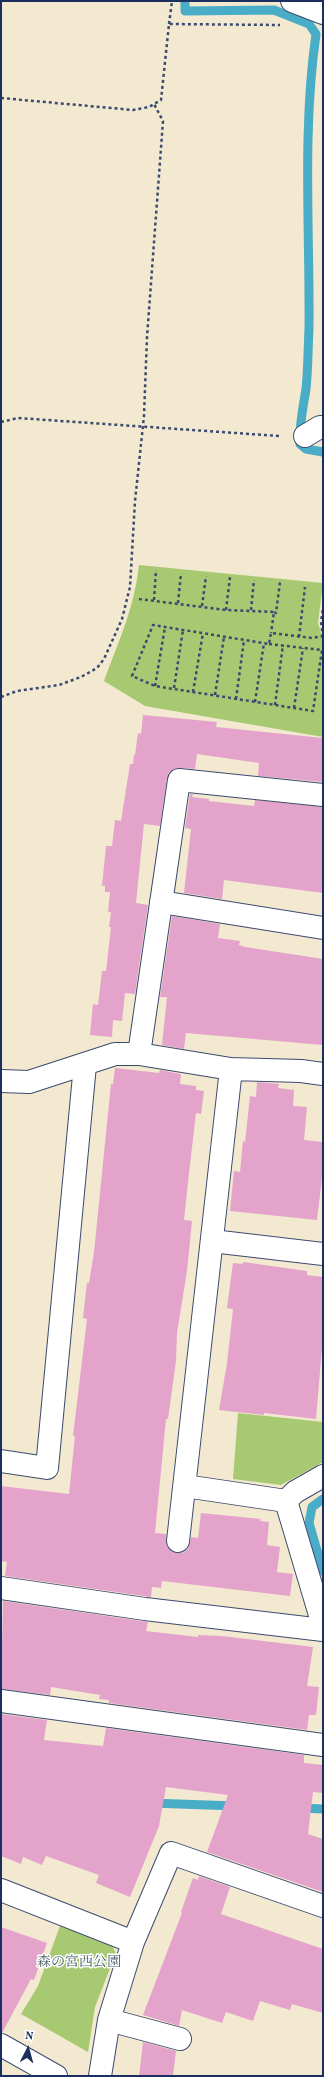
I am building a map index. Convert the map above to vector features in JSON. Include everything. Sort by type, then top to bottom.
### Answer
[{"type":"street","points":[[292,1],[323,14]]},
{"type":"street","points":[[138,1054],[179,780],[323,795]]},
{"type":"street","points":[[161,902],[323,928]]},
{"type":"street","points":[[1,1081],[29,1082],[115,1054],[138,1054],[231,1069],[301,1071],[323,1074]]},
{"type":"street","points":[[1,1461],[47,1468],[85,1065]]},
{"type":"street","points":[[178,1541],[231,1069]]},
{"type":"street","points":[[212,1241],[323,1254]]},
{"type":"street","points":[[286,1501],[295,1492],[323,1476]]},
{"type":"street","points":[[184,1486],[286,1501]]},
{"type":"street","points":[[286,1501],[323,1625]]},
{"type":"street","points":[[1,1588],[145,1609],[323,1630]]},
{"type":"street","points":[[1,1701],[323,1745]]},
{"type":"street","points":[[100,2076],[109,2020],[133,1942],[171,1853],[323,1906]]},
{"type":"street","points":[[1,1890],[133,1942]]},
{"type":"street","points":[[109,2020],[180,2039]]},
{"type":"street","points":[[1,2045],[56,2076]]},
{"type":"path","points":[[1,98],[133,110],[154,104],[161,100],[172,1]]},
{"type":"path","points":[[169,24],[286,25]]},
{"type":"path","points":[[1,697],[17,692],[59,686],[92,671],[104,659],[122,619],[130,587],[133,524],[141,426],[144,416],[146,336],[162,121],[154,104]]},
{"type":"path","points":[[1,422],[18,418],[284,436]]},
{"type":"path","points":[[154,600],[156,570]]},
{"type":"path","points":[[178,603],[181,573]]},
{"type":"path","points":[[202,606],[206,576]]},
{"type":"path","points":[[226,610],[230,577]]},
{"type":"path","points":[[251,610],[254,580]]},
{"type":"path","points":[[269,644],[274,612],[276,612],[280,582]]},
{"type":"path","points":[[299,637],[305,587]]},
{"type":"path","points":[[139,599],[226,610],[274,612]]},
{"type":"path","points":[[271,633],[299,637],[323,637],[321,622],[323,608]]},
{"type":"path","points":[[153,625],[183,630],[269,644],[322,650],[313,711],[155,686],[132,676],[153,625]]},
{"type":"path","points":[[155,686],[165,627]]},
{"type":"path","points":[[174,688],[183,630]]},
{"type":"path","points":[[193,692],[203,633]]},
{"type":"path","points":[[215,696],[224,636]]},
{"type":"path","points":[[236,699],[244,640]]},
{"type":"path","points":[[255,702],[264,643]]},
{"type":"path","points":[[275,705],[283,645]]},
{"type":"path","points":[[294,708],[303,648]]},
{"type":"green space","points":[[139,565],[323,583],[318,623],[323,639],[323,737],[145,706],[104,681],[130,610]]},
{"type":"green space","points":[[238,1413],[323,1422],[323,1462],[281,1485],[233,1479]]},
{"type":"green space","name":"森の宮西公園","points":[[61,1923],[109,1940],[116,1953],[95,2007],[88,2052],[21,2014],[38,1986]]},
{"type":"building","points":[[143,715],[217,722],[216,727],[323,738],[323,782],[258,776],[259,763],[197,754],[195,769],[180,768],[169,772],[160,826],[144,824],[136,903],[148,905],[135,994],[125,993],[122,1021],[113,1020],[112,1037],[90,1035],[93,1004],[98,1005],[102,971],[106,971],[111,927],[109,927],[111,912],[108,912],[110,892],[105,892],[105,886],[102,886],[106,846],[112,846],[115,820],[121,821],[130,764],[133,764],[138,733],[141,734]]},
{"type":"building","points":[[190,794],[193,794],[192,797],[209,799],[209,801],[254,806],[255,800],[323,807],[323,893],[224,880],[222,899],[184,893],[191,829],[185,828]]},
{"type":"building","points":[[172,916],[220,924],[218,938],[240,941],[239,945],[245,947],[323,959],[323,1045],[186,1033],[184,1049],[162,1045],[167,997],[160,997]]},
{"type":"building","points":[[115,1068],[159,1073],[160,1070],[181,1074],[180,1084],[196,1086],[196,1090],[204,1091],[201,1114],[196,1113],[189,1173],[184,1220],[192,1221],[187,1271],[177,1333],[176,1361],[168,1419],[166,1419],[155,1533],[166,1534],[167,1546],[171,1551],[183,1553],[188,1549],[191,1537],[198,1538],[201,1513],[261,1519],[260,1521],[269,1522],[267,1545],[280,1547],[277,1572],[293,1574],[290,1596],[162,1581],[161,1588],[152,1587],[151,1597],[5,1576],[7,1562],[1,1561],[1,1486],[69,1494],[75,1436],[73,1436],[87,1319],[83,1318],[87,1283],[89,1283],[94,1252],[111,1084],[113,1084]]},
{"type":"building","points":[[257,1082],[279,1084],[278,1088],[294,1090],[293,1106],[307,1107],[304,1140],[323,1142],[323,1169],[317,1220],[230,1211],[234,1171],[240,1172],[250,1096],[256,1097]]},
{"type":"building","points":[[243,1262],[307,1271],[307,1275],[323,1277],[323,1336],[316,1419],[219,1410],[227,1363],[233,1309],[227,1308],[233,1263],[243,1264]]},
{"type":"building","points":[[3,1601],[148,1622],[146,1631],[198,1637],[198,1635],[222,1636],[313,1647],[307,1686],[319,1687],[316,1715],[309,1715],[307,1730],[109,1703],[109,1700],[99,1699],[100,1695],[51,1687],[50,1695],[1,1689]]},
{"type":"building","points":[[1,1714],[47,1720],[44,1740],[103,1746],[106,1728],[304,1755],[304,1763],[323,1765],[323,1793],[313,1792],[308,1834],[323,1839],[323,1892],[207,1852],[228,1795],[166,1787],[159,1826],[130,1897],[96,1883],[99,1875],[46,1856],[42,1865],[23,1857],[21,1864],[1,1856]]},
{"type":"building","points":[[199,1876],[230,1887],[221,1914],[323,1949],[323,2013],[292,2004],[290,2010],[260,2001],[253,2021],[226,2012],[222,2023],[182,2010],[179,2026],[143,2015],[182,1913],[181,1912],[193,1878],[198,1880]]},
{"type":"building","points":[[1,1927],[47,1943],[34,1980],[31,1979],[2,2033]]},
{"type":"building","points":[[143,2042],[176,2051],[173,2076],[139,2076]]},
{"type":"waterway","points":[[185,1],[185,11],[274,10],[309,24],[316,34],[309,108],[308,144],[308,359],[306,389],[300,430],[300,444],[306,449],[323,452]]},
{"type":"waterway","points":[[323,1499],[312,1507],[309,1523],[323,1571]]},
{"type":"waterway","points":[[150,1803],[236,1806]]},
{"type":"waterway","points":[[300,1808],[323,1809]]}]
